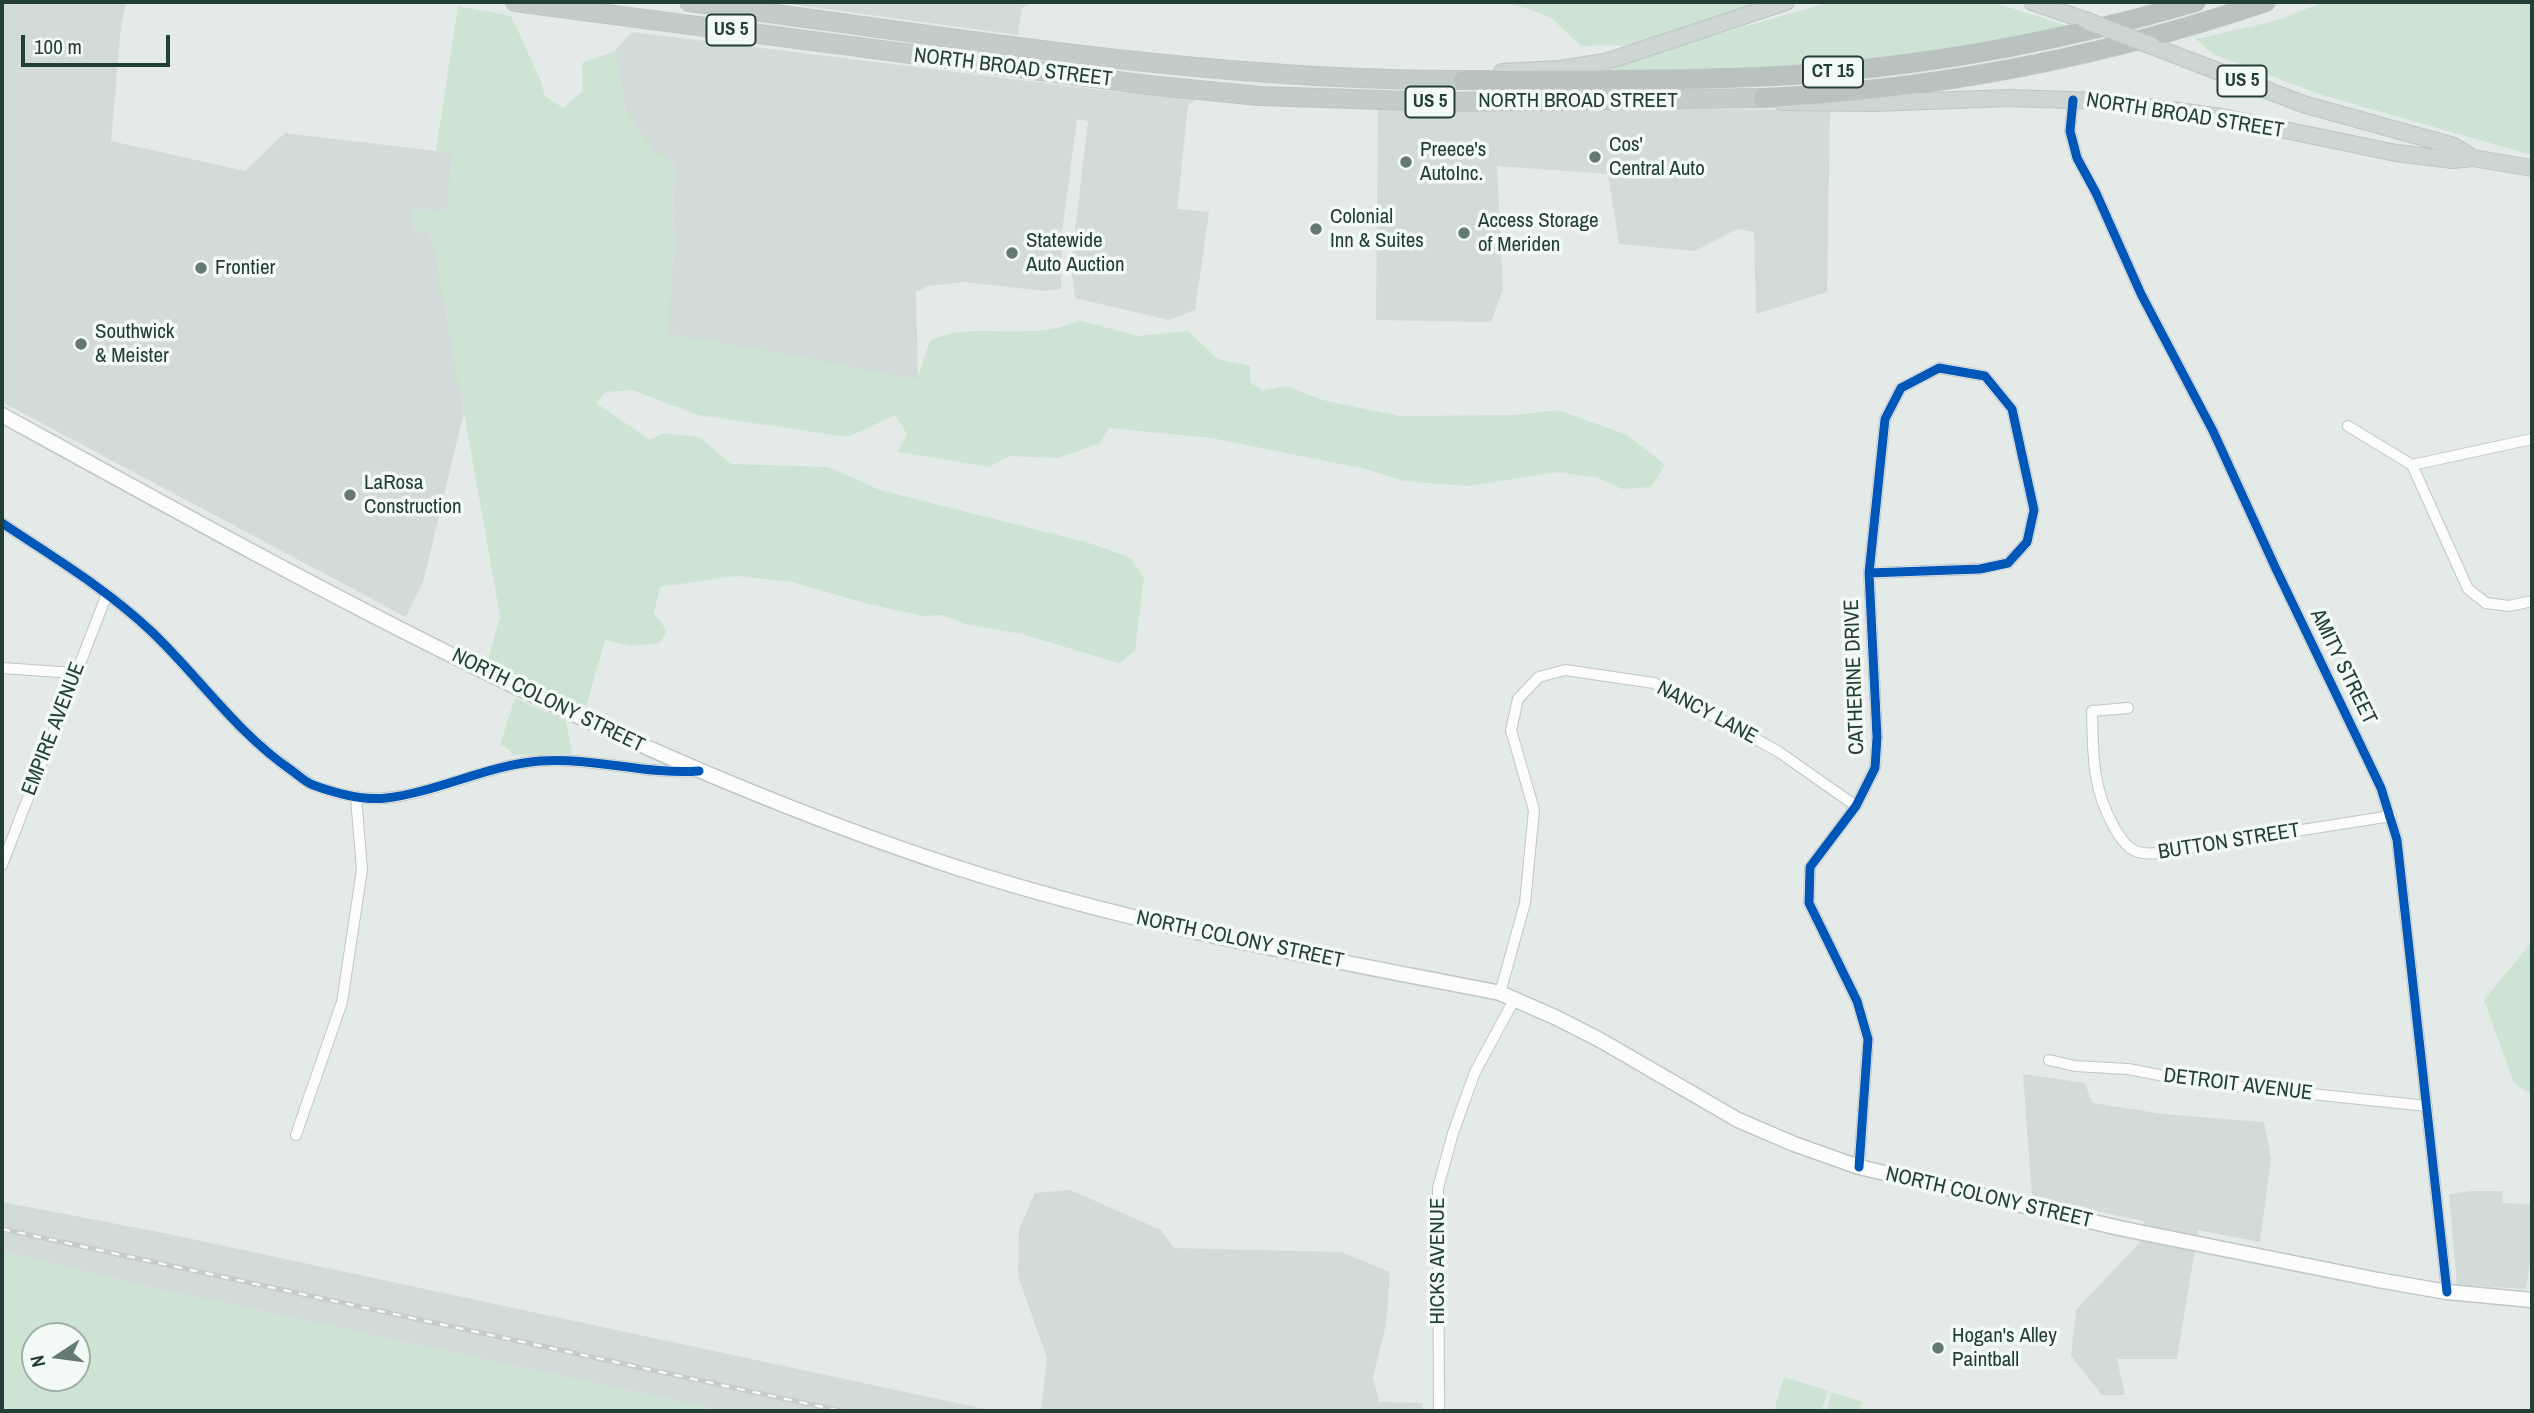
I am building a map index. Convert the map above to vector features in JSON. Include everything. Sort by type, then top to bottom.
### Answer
[{"type":"highway","name":"NORTH BROAD STREET","points":[[515,2],[1209,92],[1370,101],[1763,98]]},
{"type":"highway","name":"NORTH BROAD STREET","points":[[689,2],[1058,51],[1259,74],[1463,80]]},
{"type":"highway","name":"CT 15","points":[[1463,80],[1708,78],[1860,69],[1945,59],[2040,42],[2196,2]]},
{"type":"highway","name":"CT 15","points":[[1763,98],[1883,88],[2016,69],[2135,42],[2266,2]]},
{"type":"highway","points":[[1056,73],[1058,51]]},
{"type":"main road","name":"NORTH BROAD STREET","points":[[1463,80],[1497,72],[1560,69],[1605,62],[1786,2]]},
{"type":"main road","name":"NORTH BROAD STREET","points":[[2032,2],[2267,91],[2333,113],[2454,146],[2473,158]]},
{"type":"main road","name":"NORTH BROAD STREET","points":[[1763,98],[1800,104],[2008,98],[2126,104],[2200,114],[2327,140],[2453,160],[2473,158],[2532,168]]},
{"type":"main road","points":[[2327,140],[2333,113]]},
{"type":"main road","name":"NORTH COLONY STREET","points":[[2,415],[415,637],[699,771],[792,809],[955,867],[1125,916],[1507,996],[1600,1040],[1738,1120],[1859,1167],[2119,1228],[2446,1292],[2532,1300]]},
{"type":"street","name":"AMITY STREET","points":[[2073,100],[2070,131],[2077,158],[2096,193],[2141,294],[2213,430],[2357,737],[2391,816],[2397,840],[2446,1292]]},
{"type":"street","name":"CATHERINE DRIVE","points":[[1859,1167],[1868,1058],[1866,1030],[1857,1001],[1809,903],[1810,867],[1856,806],[1875,768],[1869,573],[1885,419],[1900,388],[1939,368],[1985,376],[2012,410],[2034,510],[2028,542],[2008,563],[1980,569],[1869,573]]},
{"type":"street","points":[[2348,426],[2412,465],[2468,589],[2486,603],[2509,606],[2532,601]]},
{"type":"street","points":[[2412,465],[2532,439]]},
{"type":"street","points":[[2,523],[107,594],[152,631],[267,753],[310,784],[356,797],[384,798],[538,761],[570,760],[671,774],[699,771]]},
{"type":"street","name":"EMPIRE AVENUE","points":[[2,864],[107,594]]},
{"type":"street","points":[[2,668],[75,673]]},
{"type":"street","name":"NANCY LANE","points":[[1507,996],[1525,903],[1534,810],[1511,730],[1518,699],[1539,677],[1566,670],[1654,683],[1779,752],[1856,806]]},
{"type":"street","name":"BUTTON STREET","points":[[2128,708],[2092,711],[2094,770],[2100,799],[2124,844],[2137,853],[2155,853],[2391,816]]},
{"type":"street","points":[[296,1135],[342,1002],[362,870],[356,797]]},
{"type":"street","name":"HICKS AVENUE","points":[[1439,1411],[1437,1188],[1475,1072],[1507,996]]},
{"type":"street","name":"DETROIT AVENUE","points":[[2049,1060],[2076,1066],[2128,1069],[2196,1082],[2427,1105]]},
{"type":"shaded area","points":[[2,2],[126,2],[121,26],[111,141],[245,171],[285,133],[452,153],[448,209],[410,210],[429,234],[436,254],[464,412],[423,582],[406,617],[2,402]]},
{"type":"shaded area","points":[[775,2],[1033,2],[1022,8],[1018,35]]},
{"type":"shaded area","name":"Statewide Auto Auction","points":[[632,32],[1101,90],[1197,99],[1188,105],[1177,209],[1209,212],[1195,310],[1169,320],[1075,298],[1071,266],[1088,121],[1077,119],[1062,232],[1061,289],[1044,291],[964,282],[928,286],[916,292],[918,380],[667,334],[675,240],[675,164],[651,150],[626,113],[615,51]]},
{"type":"shaded area","points":[[1378,107],[1830,110],[1827,292],[1756,314],[1754,232],[1737,229],[1695,251],[1619,244],[1608,174],[1497,166],[1503,289],[1491,322],[1376,320]]},
{"type":"shaded area","points":[[2023,1074],[2085,1083],[2092,1103],[2163,1114],[2264,1122],[2271,1159],[2260,1242],[2198,1230],[2177,1359],[2117,1359],[2125,1395],[2102,1395],[2071,1356],[2076,1310],[2140,1242],[2144,1221],[2032,1198]]},
{"type":"shaded area","points":[[1070,1190],[1161,1230],[1174,1248],[1341,1252],[1390,1272],[1386,1324],[1373,1377],[1379,1402],[1423,1403],[1422,1411],[1041,1411],[1047,1358],[1018,1276],[1019,1229],[1035,1193]]},
{"type":"shaded area","points":[[2503,1191],[2502,1203],[2532,1204],[2532,1250],[2526,1289],[2457,1285],[2449,1194]]},
{"type":"shaded area","points":[[2,1202],[164,1233],[994,1411],[723,1411],[158,1289],[2,1252]]},
{"type":"green space","points":[[1498,2],[1759,2],[1630,45],[1581,46],[1551,18],[1527,8]]},
{"type":"green space","points":[[1830,2],[1992,2],[2068,26],[1935,52],[1842,64],[1692,71],[1617,70],[1614,64]]},
{"type":"green space","points":[[2324,2],[2532,2],[2532,155],[2322,95],[2213,54],[2196,39],[2275,21]]},
{"type":"green space","points":[[458,6],[511,16],[545,96],[563,108],[583,91],[582,63],[615,51],[626,113],[652,150],[675,164],[675,240],[668,334],[917,380],[930,341],[946,335],[1042,330],[1079,320],[1137,336],[1188,331],[1218,359],[1250,366],[1250,382],[1263,391],[1286,386],[1322,400],[1399,416],[1516,415],[1558,410],[1627,435],[1665,465],[1651,487],[1622,489],[1598,478],[1559,472],[1468,486],[1403,481],[1366,469],[1212,438],[1109,428],[1100,443],[1058,458],[1010,456],[989,467],[898,452],[907,434],[895,415],[848,437],[698,415],[633,390],[605,392],[596,403],[650,440],[664,433],[699,437],[731,464],[828,467],[880,490],[1089,543],[1131,558],[1144,578],[1135,651],[1119,663],[1022,634],[968,625],[942,615],[923,616],[868,604],[793,582],[736,576],[660,587],[654,613],[667,631],[659,643],[633,646],[605,640],[585,710],[488,661],[500,617],[494,582],[436,254],[429,234],[415,232],[410,210],[442,211],[448,208],[452,153],[436,151]]},
{"type":"green space","points":[[515,698],[566,721],[572,754],[512,755],[510,750],[500,745]]},
{"type":"green space","points":[[2530,944],[2532,1095],[2514,1083],[2484,1000]]},
{"type":"green space","points":[[2,1252],[158,1289],[723,1411],[2,1411]]},
{"type":"green space","points":[[1784,1377],[1828,1391],[1821,1411],[1774,1411]]},
{"type":"green space","points":[[1832,1392],[1863,1402],[1860,1411],[1827,1411]]},
{"type":"railway","points":[[2,1229],[841,1411]]},
{"type":"cycle path","points":[[2073,100],[2070,131],[2077,158],[2096,193],[2141,294],[2213,431],[2381,788],[2397,840],[2447,1292]]},
{"type":"cycle path","points":[[1859,1167],[1868,1039],[1857,1001],[1809,903],[1810,867],[1856,806],[1875,768],[1877,737],[1869,573],[1885,419],[1901,388],[1939,368],[1985,376],[2012,409],[2034,510],[2027,542],[2008,563],[1980,569],[1869,573]]},
{"type":"cycle path","points":[[2,523],[79,574],[135,616],[253,739],[313,785],[349,796],[377,799],[425,790],[520,763],[540,761],[580,761],[659,771],[699,771]]},
{"type":"place","name":"Cos' Central Auto","points":[[1595,157]]},
{"type":"place","name":"Preece's AutoInc.","points":[[1406,162]]},
{"type":"place","name":"Colonial Inn & Suites","points":[[1316,229]]},
{"type":"place","name":"Access Storage of Meriden","points":[[1464,233]]},
{"type":"place","name":"Statewide Auto Auction","points":[[1012,253]]},
{"type":"place","name":"Frontier","points":[[201,268]]},
{"type":"place","name":"Southwick & Meister","points":[[81,344]]},
{"type":"place","name":"LaRosa Construction","points":[[350,495]]},
{"type":"place","name":"Hogan's Alley Paintball","points":[[1938,1348]]}]
